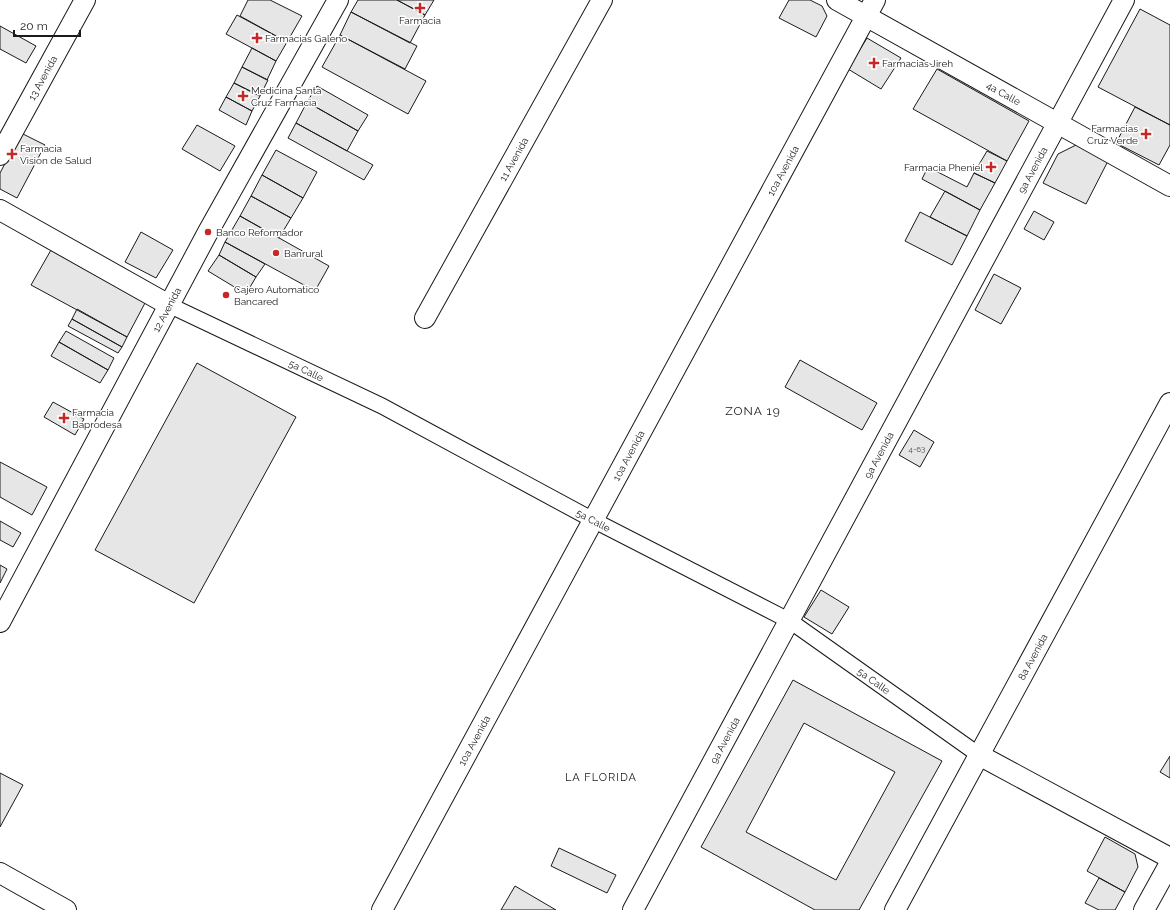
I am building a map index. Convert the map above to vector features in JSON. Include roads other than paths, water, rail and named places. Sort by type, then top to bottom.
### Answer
[{"type":"street","name":"13 Avenida","points":[[0,155],[85,0]]},
{"type":"street","name":"12 Avenida","points":[[0,622],[169,305],[338,0]]},
{"type":"street","name":"11 Avenida","points":[[425,318],[602,0]]},
{"type":"street","name":"4a Calle","points":[[837,0],[870,8],[1058,123],[1170,186]]},
{"type":"street","name":"9a Avenida","points":[[633,910],[1124,0]]},
{"type":"street","name":"10a Avenida","points":[[382,910],[870,8]]},
{"type":"street","name":"5a Calle","points":[[0,210],[169,305],[382,406],[593,520],[790,621],[979,755],[1170,858]]},
{"type":"street","name":"8a Avenida","points":[[895,910],[1170,403]]},
{"type":"street","points":[[1144,910],[1170,863]]},
{"type":"street","points":[[0,873],[66,910]]},
{"type":"place","name":"Farmacia","points":[[420,8]]},
{"type":"place","name":"Farmacias Galeno","points":[[257,38]]},
{"type":"place","name":"Farmacias Jireh","points":[[874,63]]},
{"type":"place","name":"Medicina Santa Cruz Farmacia","points":[[243,96]]},
{"type":"place","name":"Farmacias Cruz Verde","points":[[1146,134]]},
{"type":"place","name":"Farmacia Vision de Salud","points":[[12,154]]},
{"type":"place","name":"Farmacia Pheniel","points":[[991,167]]},
{"type":"place","name":"Banco Reformador","points":[[208,232]]},
{"type":"place","name":"Banrural","points":[[276,253]]},
{"type":"place","name":"Cajero Automatico Bancared","points":[[226,295]]},
{"type":"place","name":"Farmacia Baprodesa","points":[[64,418]]},
{"type":"district","name":"ZONA 19","points":[[753,411]]},
{"type":"district","name":"LA FLORIDA","points":[[601,777]]}]
